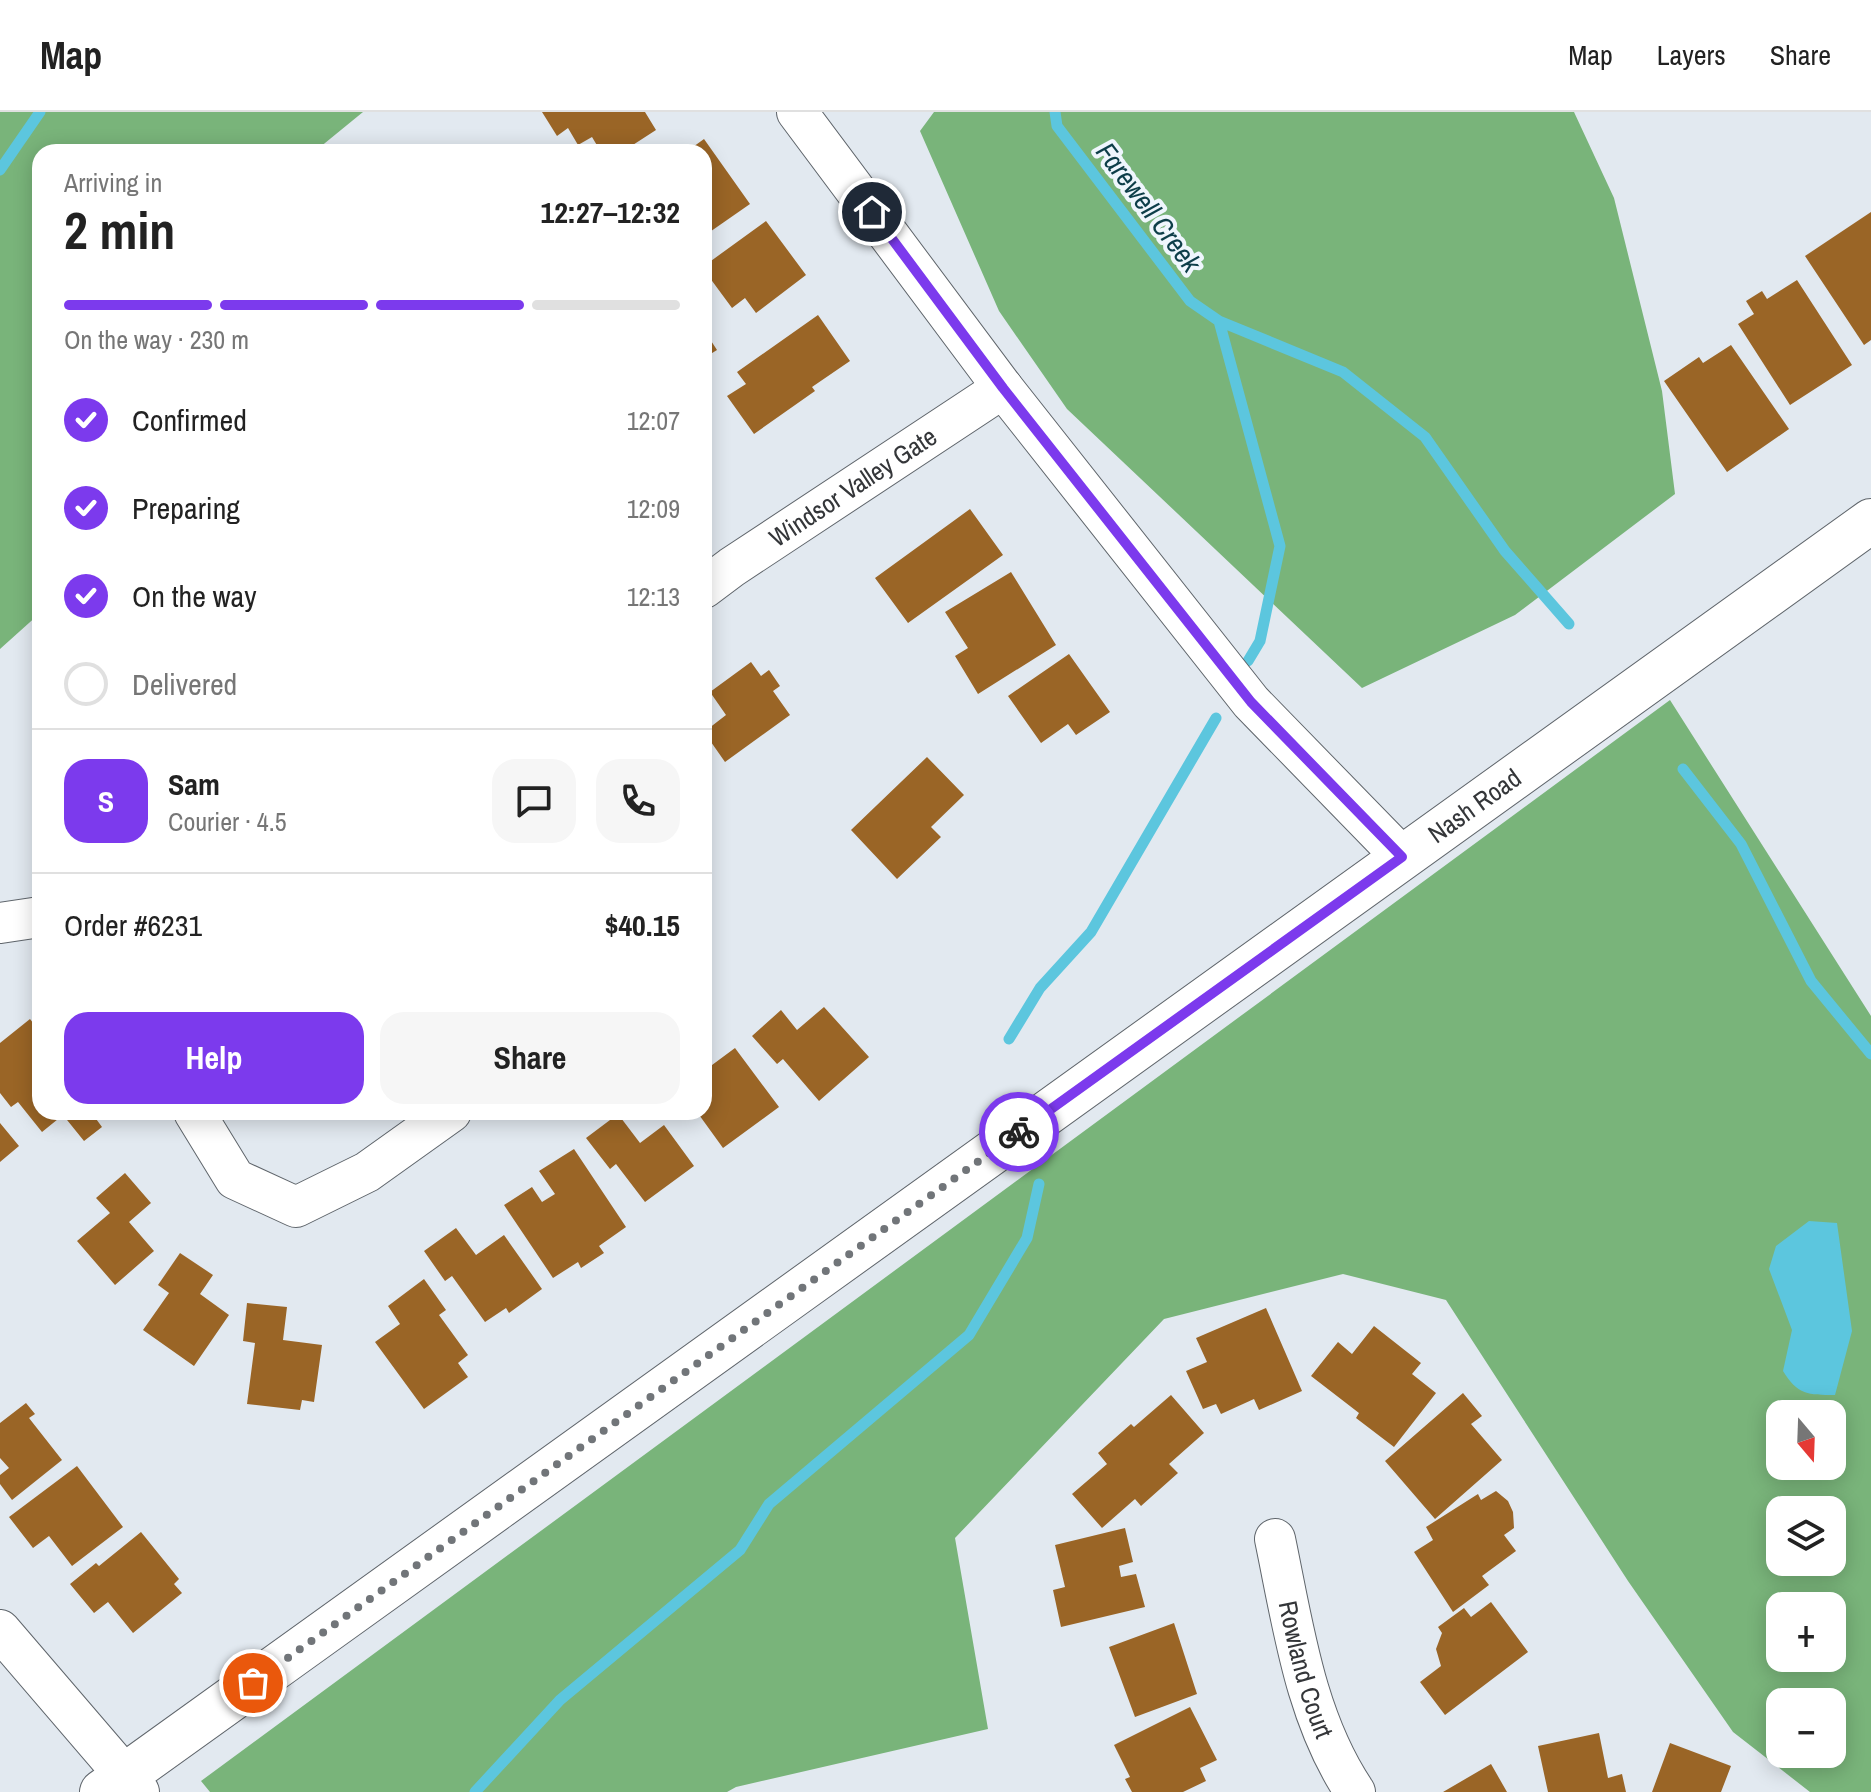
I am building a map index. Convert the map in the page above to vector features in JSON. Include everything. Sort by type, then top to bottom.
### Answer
[{"type":"street","points":[[797,112],[1003,388],[1251,702],[1402,857]]},
{"type":"street","name":"Windsor Valley Gate","points":[[712,582],[1003,388]]},
{"type":"street","name":"Nash Road","points":[[122,1786],[1402,857],[1871,521]]},
{"type":"street","points":[[0,923],[32,918]]},
{"type":"street","points":[[199,1120],[235,1179],[296,1207],[367,1172],[440,1120]]},
{"type":"street","name":"Rowland Court","points":[[1275,1539],[1307,1689],[1338,1767],[1355,1792]]},
{"type":"street","points":[[0,1630],[122,1786]]},
{"type":"green space","points":[[0,112],[363,112],[324,144],[32,144],[32,620],[0,649]]},
{"type":"green space","points":[[934,112],[1574,112],[1614,198],[1662,391],[1675,494],[1515,615],[1362,688],[1067,409],[999,311],[920,131]]},
{"type":"green space","points":[[1670,700],[1871,1016],[1871,1792],[1810,1792],[1779,1768],[1846,1768],[1846,1688],[1766,1688],[1766,1758],[1733,1732],[1628,1581],[1446,1300],[1343,1274],[1164,1319],[955,1538],[988,1729],[736,1787],[727,1792],[210,1792],[201,1781]]},
{"type":"water","points":[[1809,1221],[1837,1223],[1852,1331],[1835,1395],[1804,1392],[1783,1371],[1792,1330],[1769,1269],[1776,1246]]},
{"type":"building","points":[[542,112],[645,112],[656,130],[634,144],[596,144],[592,137],[577,144],[568,128],[557,136]]},
{"type":"building","points":[[712,150],[750,204],[712,230]]},
{"type":"building","points":[[1871,212],[1871,340],[1864,345],[1805,256]]},
{"type":"building","points":[[766,221],[806,275],[756,313],[745,298],[732,308],[712,281],[712,260]]},
{"type":"building","points":[[1797,280],[1852,365],[1790,405],[1738,324],[1754,314],[1746,301],[1762,291],[1767,299]]},
{"type":"building","points":[[818,315],[850,361],[812,387],[815,391],[754,434],[727,396],[746,384],[737,372]]},
{"type":"building","points":[[1731,345],[1789,429],[1727,472],[1664,381],[1699,357],[1703,363]]},
{"type":"building","points":[[970,509],[1003,555],[908,623],[875,578]]},
{"type":"building","points":[[1011,572],[1056,645],[978,694],[955,656],[968,648],[945,612]]},
{"type":"building","points":[[1069,654],[1110,712],[1076,735],[1068,724],[1041,743],[1008,696]]},
{"type":"building","points":[[751,662],[761,676],[769,670],[780,686],[773,691],[790,715],[725,762],[712,743],[712,726],[726,715],[712,691]]},
{"type":"building","points":[[927,757],[964,795],[931,827],[941,837],[897,879],[851,830]]},
{"type":"building","points":[[824,1007],[869,1057],[819,1101],[783,1059],[777,1064],[752,1036],[781,1010],[797,1030]]},
{"type":"building","points":[[30,1019],[32,1022],[32,1120],[18,1102],[11,1107],[0,1093],[0,1043]]},
{"type":"building","points":[[735,1048],[779,1107],[723,1148],[703,1120],[712,1120],[712,1065]]},
{"type":"building","points":[[32,1120],[57,1120],[42,1132]]},
{"type":"building","points":[[67,1120],[97,1120],[102,1127],[84,1141]]},
{"type":"building","points":[[610,1120],[623,1120],[640,1143],[664,1125],[694,1166],[645,1202],[616,1164],[610,1169],[586,1138]]},
{"type":"building","points":[[0,1123],[19,1146],[0,1162]]},
{"type":"building","points":[[574,1149],[626,1227],[599,1246],[604,1253],[581,1268],[578,1262],[553,1278],[504,1205],[532,1187],[542,1202],[555,1194],[539,1171]]},
{"type":"building","points":[[125,1173],[151,1203],[129,1222],[154,1251],[115,1285],[77,1241],[110,1213],[96,1198]]},
{"type":"building","points":[[456,1228],[476,1255],[504,1235],[542,1289],[509,1313],[506,1308],[485,1322],[452,1276],[445,1281],[424,1251]]},
{"type":"building","points":[[180,1253],[213,1275],[200,1294],[229,1315],[194,1366],[143,1330],[169,1293],[158,1285]]},
{"type":"building","points":[[424,1279],[446,1310],[439,1315],[468,1355],[458,1363],[468,1377],[424,1409],[375,1342],[400,1324],[388,1306]]},
{"type":"building","points":[[247,1303],[287,1307],[283,1340],[322,1345],[314,1402],[302,1400],[300,1410],[247,1404],[255,1343],[243,1341]]},
{"type":"building","points":[[1266,1308],[1302,1391],[1259,1410],[1254,1399],[1221,1414],[1216,1404],[1203,1409],[1186,1371],[1207,1362],[1196,1338]]},
{"type":"building","points":[[1374,1326],[1421,1363],[1412,1374],[1436,1393],[1394,1447],[1356,1418],[1359,1413],[1311,1376],[1338,1342],[1352,1354]]},
{"type":"building","points":[[1463,1393],[1482,1416],[1471,1424],[1502,1460],[1435,1519],[1385,1461]]},
{"type":"building","points":[[1171,1395],[1204,1433],[1169,1464],[1178,1473],[1141,1506],[1135,1499],[1102,1528],[1072,1494],[1107,1464],[1098,1453]]},
{"type":"building","points":[[26,1403],[35,1414],[29,1418],[62,1460],[12,1500],[0,1484],[0,1475],[9,1468],[0,1458],[0,1423]]},
{"type":"building","points":[[77,1466],[123,1527],[72,1566],[49,1536],[33,1548],[9,1517]]},
{"type":"building","points":[[1496,1491],[1508,1501],[1513,1512],[1514,1528],[1504,1535],[1516,1551],[1482,1576],[1489,1585],[1453,1612],[1414,1552],[1433,1540],[1426,1527],[1478,1494],[1481,1500]]},
{"type":"building","points":[[1125,1528],[1133,1562],[1119,1566],[1121,1577],[1136,1574],[1145,1607],[1061,1627],[1053,1590],[1065,1587],[1055,1545]]},
{"type":"building","points":[[141,1532],[179,1579],[174,1584],[182,1593],[133,1633],[108,1602],[94,1613],[70,1584],[96,1563],[99,1566]]},
{"type":"building","points":[[1491,1602],[1528,1652],[1445,1715],[1420,1682],[1441,1666],[1436,1649],[1442,1633],[1438,1627],[1464,1608],[1471,1617]]},
{"type":"building","points":[[1174,1623],[1197,1694],[1135,1717],[1109,1647]]},
{"type":"building","points":[[1190,1707],[1217,1760],[1200,1768],[1206,1781],[1183,1792],[1132,1792],[1125,1779],[1130,1777],[1114,1745]]},
{"type":"building","points":[[1599,1733],[1608,1778],[1622,1774],[1626,1792],[1548,1792],[1538,1746]]},
{"type":"building","points":[[1670,1743],[1731,1766],[1721,1792],[1652,1792]]},
{"type":"building","points":[[1491,1764],[1507,1792],[1443,1792]]},
{"type":"waterway","points":[[0,170],[40,112]]},
{"type":"waterway","name":"Farewell Creek","points":[[1055,112],[1057,126],[1190,301],[1219,321],[1343,372],[1425,437],[1505,551],[1569,624]]},
{"type":"waterway","points":[[1219,321],[1280,546],[1260,641],[1248,661]]},
{"type":"waterway","points":[[1009,1039],[1040,988],[1091,932],[1216,718]]},
{"type":"waterway","points":[[1683,769],[1741,844],[1811,981],[1871,1054]]},
{"type":"waterway","points":[[475,1792],[560,1700],[740,1550],[769,1504],[969,1335],[1027,1238],[1039,1184]]},
{"type":"way so far","points":[[253,1683],[1019,1132]]},
{"type":"route","points":[[872,212],[1003,388],[1251,702],[1402,857],[1019,1132]]}]
